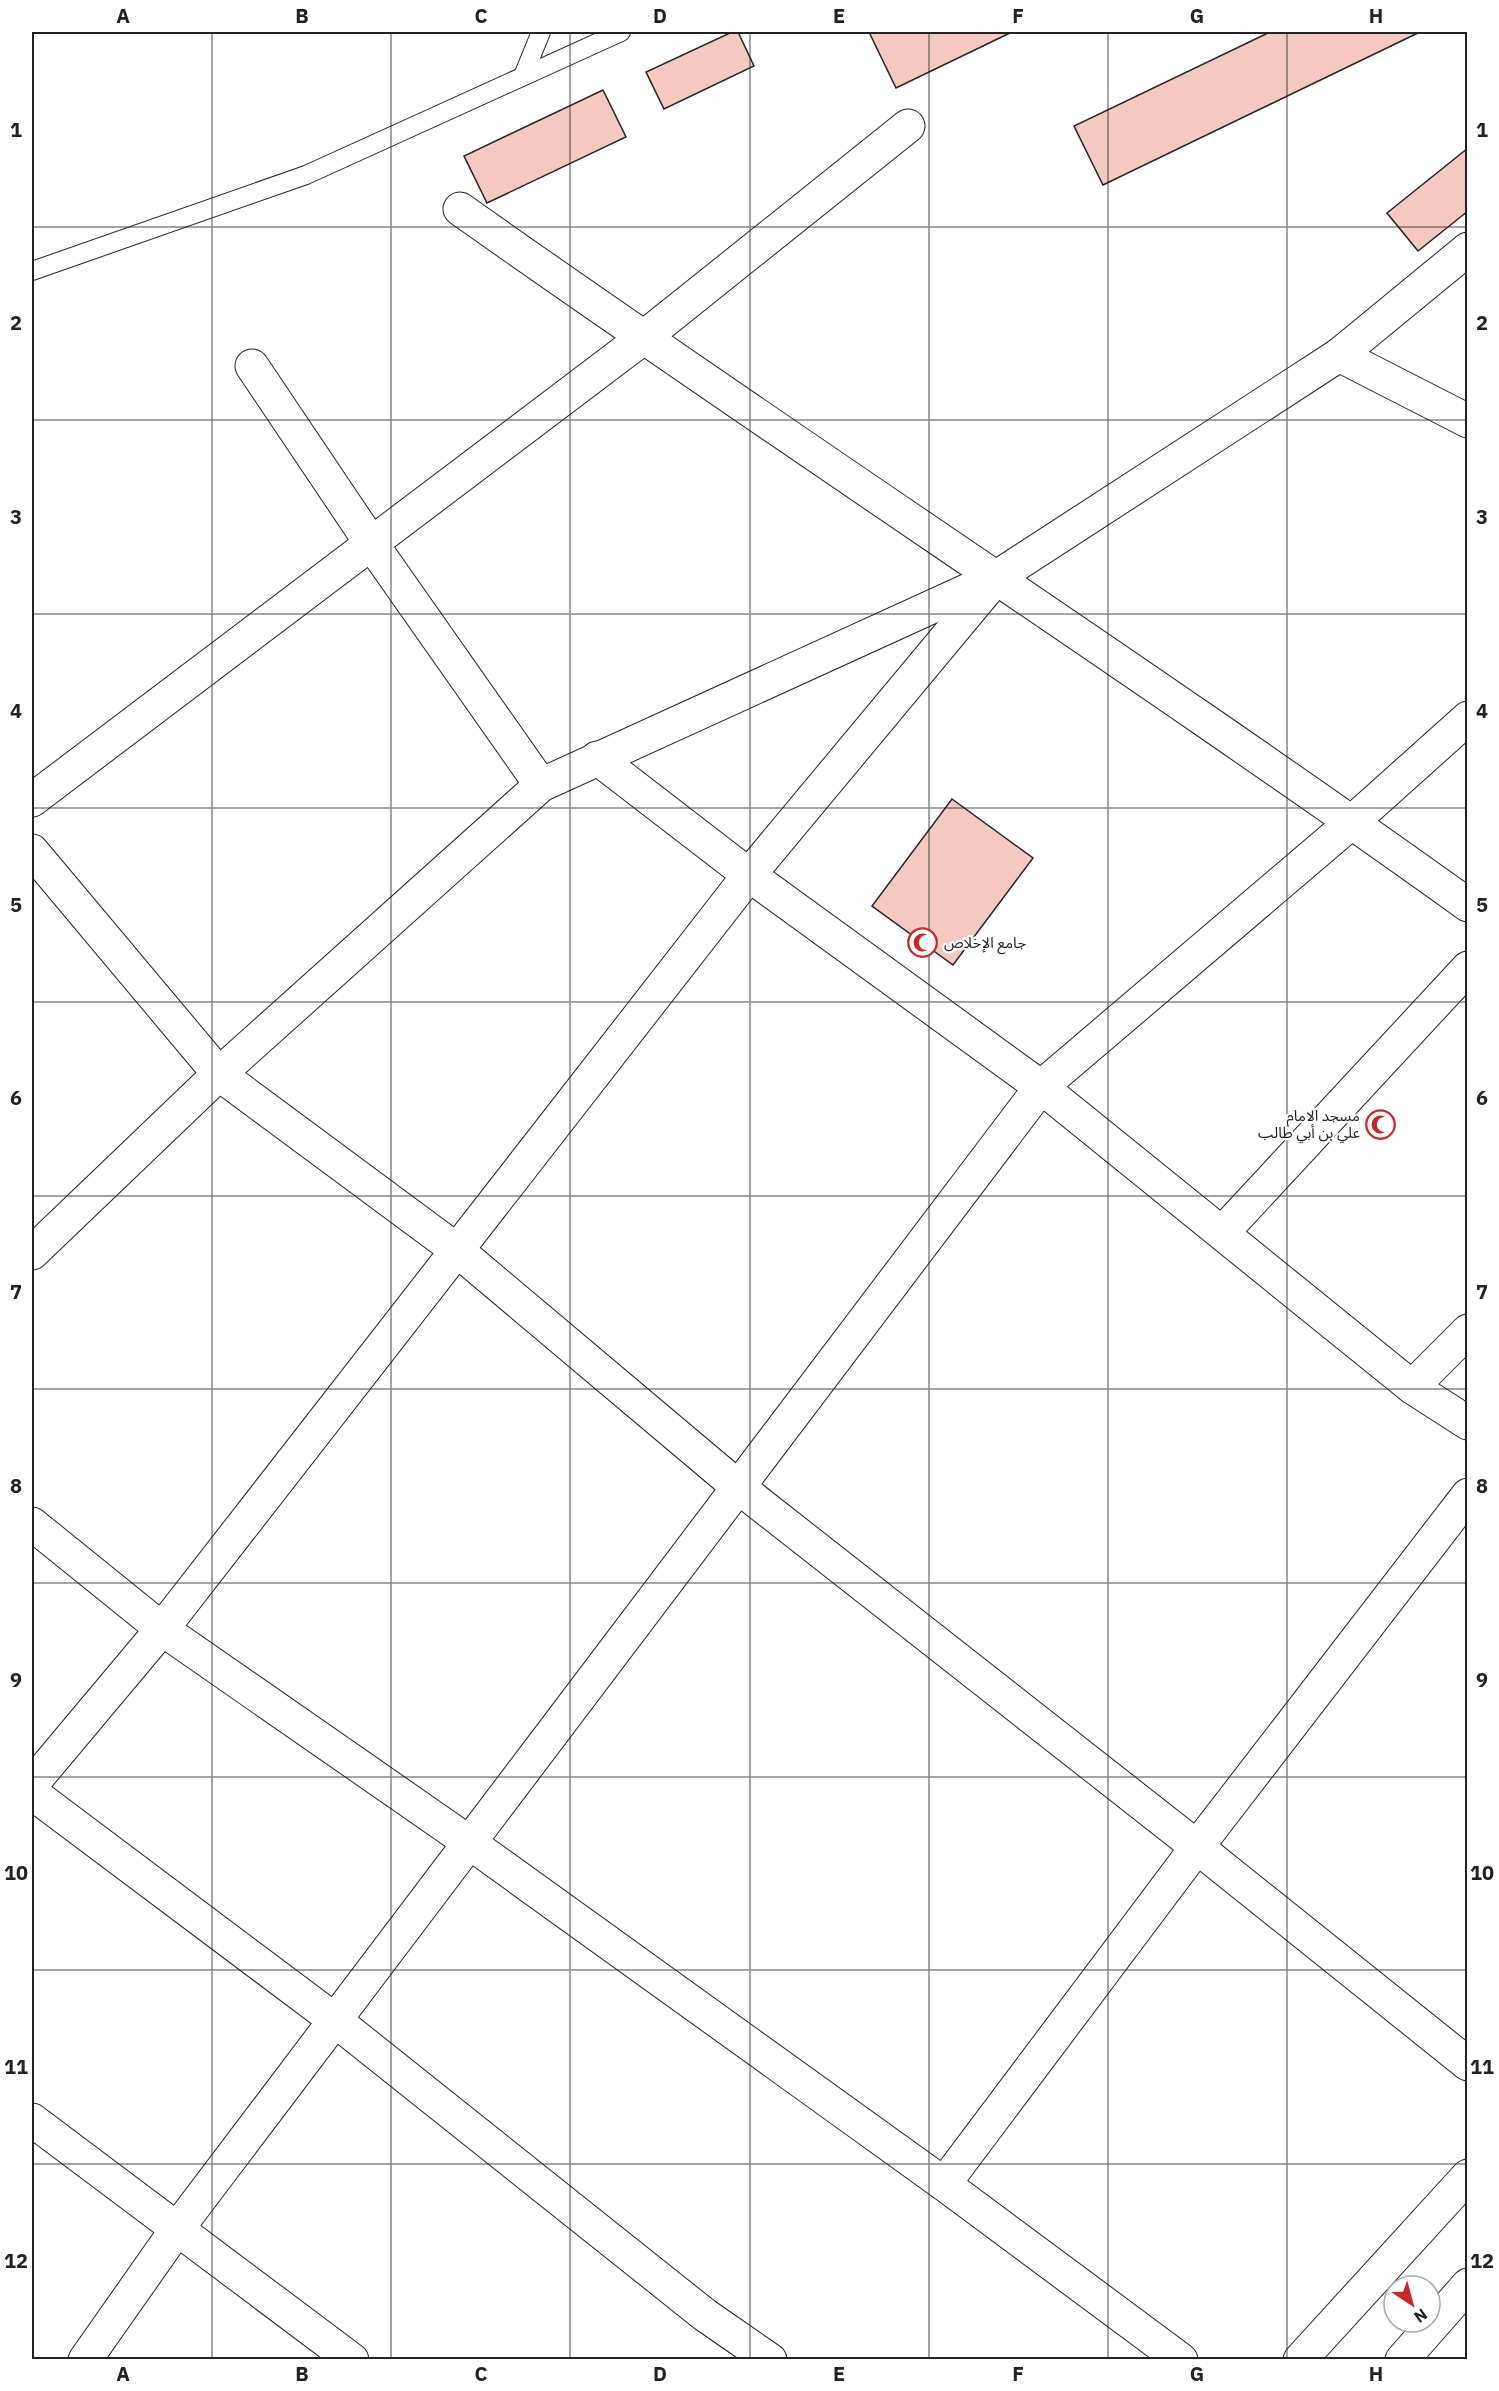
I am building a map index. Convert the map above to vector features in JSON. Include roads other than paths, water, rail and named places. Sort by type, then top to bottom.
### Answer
[{"type":"street","points":[[32,800],[643,339],[908,126]]},
{"type":"street","points":[[460,209],[643,339],[997,577],[1352,822],[1467,905]]},
{"type":"street","points":[[32,1253],[219,1074],[541,785],[997,577],[1339,355],[1467,249]]},
{"type":"street","points":[[1339,355],[1467,421]]},
{"type":"street","points":[[252,366],[371,543],[541,785]]},
{"type":"street","points":[[32,1784],[162,1629],[749,875],[997,577]]},
{"type":"street","points":[[85,2360],[177,2229],[1041,1087],[1352,822],[1467,718]]},
{"type":"street","points":[[597,758],[749,875],[1041,1087],[1412,1387],[1467,1423]]},
{"type":"street","points":[[32,851],[219,1074],[458,1251],[737,1486],[1197,1847],[1467,2064]]},
{"type":"street","points":[[1222,1233],[1467,968]]},
{"type":"street","points":[[1412,1387],[1467,1332]]},
{"type":"street","points":[[944,2184],[1197,1847],[1467,1495]]},
{"type":"street","points":[[32,1524],[162,1629],[470,1844],[944,2184],[1181,2360]]},
{"type":"street","points":[[32,1794],[336,2021],[705,2314],[770,2360]]},
{"type":"street","points":[[32,2120],[352,2360]]},
{"type":"street","points":[[1300,2360],[1467,2176]]},
{"type":"street","points":[[1402,2360],[1467,2285]]},
{"type":"lane","points":[[523,76],[542,32]]},
{"type":"lane","points":[[32,271],[306,174],[621,32]]},
{"type":"place","name":"جامع الإخلاص","points":[[923,942]]},
{"type":"place","name":"مسجد الامام علي بن أبي طالب","points":[[1381,1124]]}]
